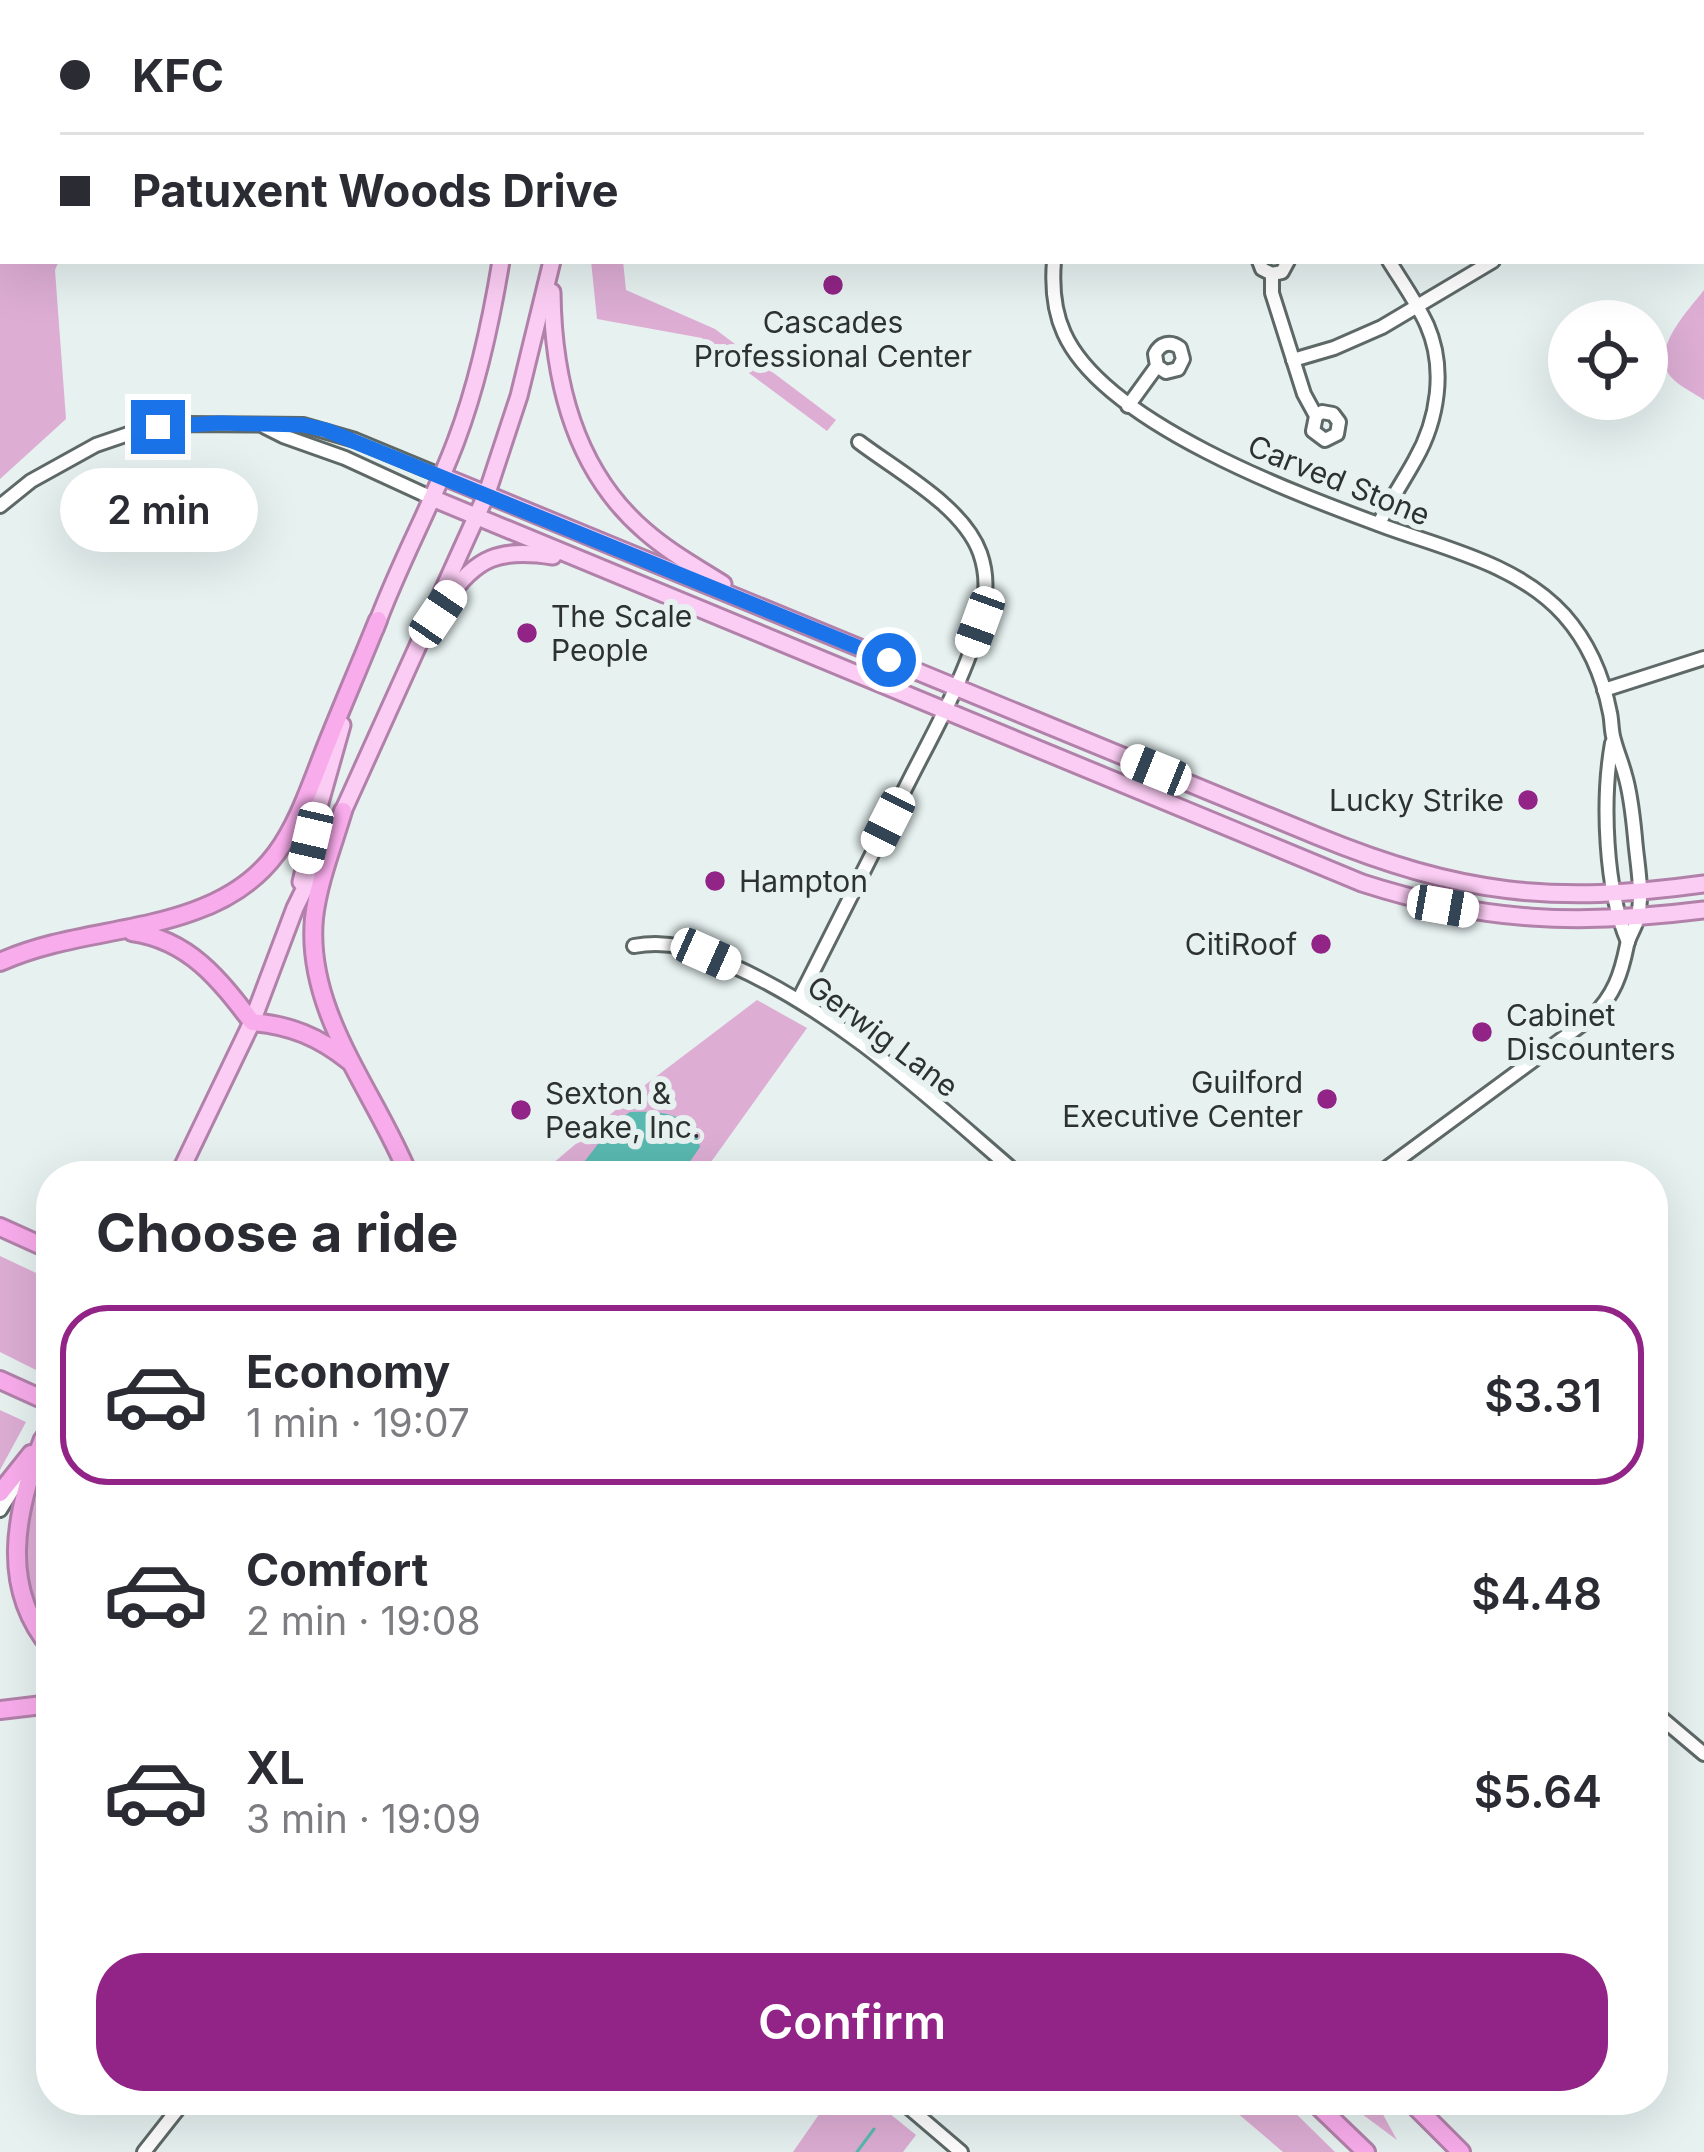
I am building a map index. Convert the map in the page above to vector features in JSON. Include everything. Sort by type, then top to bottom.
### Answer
[{"type":"highway","points":[[0,962],[38,948],[194,911],[245,885],[274,856],[302,812],[378,620]]},
{"type":"highway","points":[[343,811],[318,894],[314,943],[323,997],[402,1161]]},
{"type":"highway","points":[[120,930],[158,937],[194,955],[252,1022],[312,1035],[353,1064]]},
{"type":"highway","points":[[0,1227],[36,1243]]},
{"type":"highway","points":[[4,1382],[36,1396]]},
{"type":"highway","points":[[0,1493],[36,1446]]},
{"type":"highway","points":[[36,1460],[7,1532],[3,1571],[14,1607],[36,1635]]},
{"type":"highway","points":[[0,1710],[36,1706]]},
{"type":"highway","points":[[1328,2115],[1366,2152]]},
{"type":"highway","points":[[1424,2115],[1461,2152]]},
{"type":"main road","points":[[295,908],[336,742],[378,620],[442,476],[476,381],[500,264]]},
{"type":"main road","points":[[185,1161],[252,1022],[295,908],[487,494],[519,396],[551,264]]},
{"type":"main road","points":[[551,264],[561,388],[594,467],[641,529],[767,610]]},
{"type":"main road","points":[[442,476],[1414,872],[1523,893],[1614,894],[1704,884]]},
{"type":"main road","points":[[432,498],[1362,883],[1409,898],[1521,918],[1618,920],[1704,910]]},
{"type":"main road","points":[[422,639],[464,576],[487,560],[527,552],[577,559]]},
{"type":"street","name":"Carved Stone","points":[[1054,264],[1054,295],[1064,334],[1088,370],[1128,406],[1246,470],[1481,561],[1539,592],[1581,636],[1604,690],[1626,776],[1640,892],[1619,980],[1592,1017],[1396,1161]]},
{"type":"street","points":[[1260,264],[1271,274],[1282,272],[1286,264]]},
{"type":"street","points":[[1379,524],[1425,440],[1438,378],[1434,345],[1391,264]]},
{"type":"street","points":[[1293,360],[1361,338],[1488,264]]},
{"type":"street","points":[[1271,274],[1272,293],[1293,360],[1316,416]]},
{"type":"street","points":[[1128,406],[1157,366]]},
{"type":"street","points":[[0,506],[53,467],[118,437],[183,424],[303,425],[442,476]]},
{"type":"street","points":[[264,426],[432,498]]},
{"type":"street","points":[[799,999],[945,710],[984,604],[981,555],[958,518],[859,442]]},
{"type":"street","points":[[1604,690],[1704,658]]},
{"type":"street","name":"Carved Stone","points":[[1613,738],[1606,776],[1614,894],[1628,942]]},
{"type":"street","name":"Gerwig Lane","points":[[634,946],[654,942],[690,948],[799,999],[852,1035],[1002,1161]]},
{"type":"street","points":[[0,1510],[36,1450]]},
{"type":"street","points":[[1668,1724],[1704,1754]]},
{"type":"street","points":[[144,2152],[172,2115]]},
{"type":"street","points":[[918,2115],[961,2152]]},
{"type":"shaded area","points":[[0,264],[58,264],[66,419],[0,479]]},
{"type":"shaded area","points":[[591,264],[623,264],[626,290],[715,329],[836,420],[827,431],[702,338],[597,319]]},
{"type":"shaded area","points":[[1704,290],[1704,400],[1668,372],[1668,343]]},
{"type":"shaded area","points":[[757,1000],[807,1028],[712,1161],[556,1161]]},
{"type":"shaded area","points":[[0,1256],[36,1273],[36,1370],[0,1352]]},
{"type":"shaded area","points":[[0,1410],[26,1422],[0,1470]]},
{"type":"shaded area","points":[[36,1497],[36,1612],[24,1600],[24,1521]]},
{"type":"shaded area","points":[[819,2115],[891,2115],[916,2135],[903,2152],[793,2152]]},
{"type":"shaded area","points":[[1240,2115],[1297,2115],[1335,2152],[1283,2152]]},
{"type":"shaded area","points":[[1363,2115],[1383,2115],[1397,2140]]},
{"type":"water","points":[[630,1112],[664,1113],[691,1127],[700,1147],[690,1161],[585,1161]]},
{"type":"waterway","points":[[857,2152],[874,2129]]},
{"type":"place","name":"Cascades Professional Center","points":[[833,285]]},
{"type":"place","name":"The Scale People","points":[[527,633]]},
{"type":"place","name":"Lucky Strike","points":[[1528,800]]},
{"type":"place","name":"Hampton","points":[[715,881]]},
{"type":"place","name":"CitiRoof","points":[[1321,944]]},
{"type":"place","name":"Cabinet Discounters","points":[[1482,1032]]},
{"type":"place","name":"Guilford Executive Center","points":[[1327,1099]]},
{"type":"place","name":"Sexton & Peake, Inc.","points":[[521,1110]]},
{"type":"route","points":[[158,427],[219,423],[326,430],[889,660]]}]
